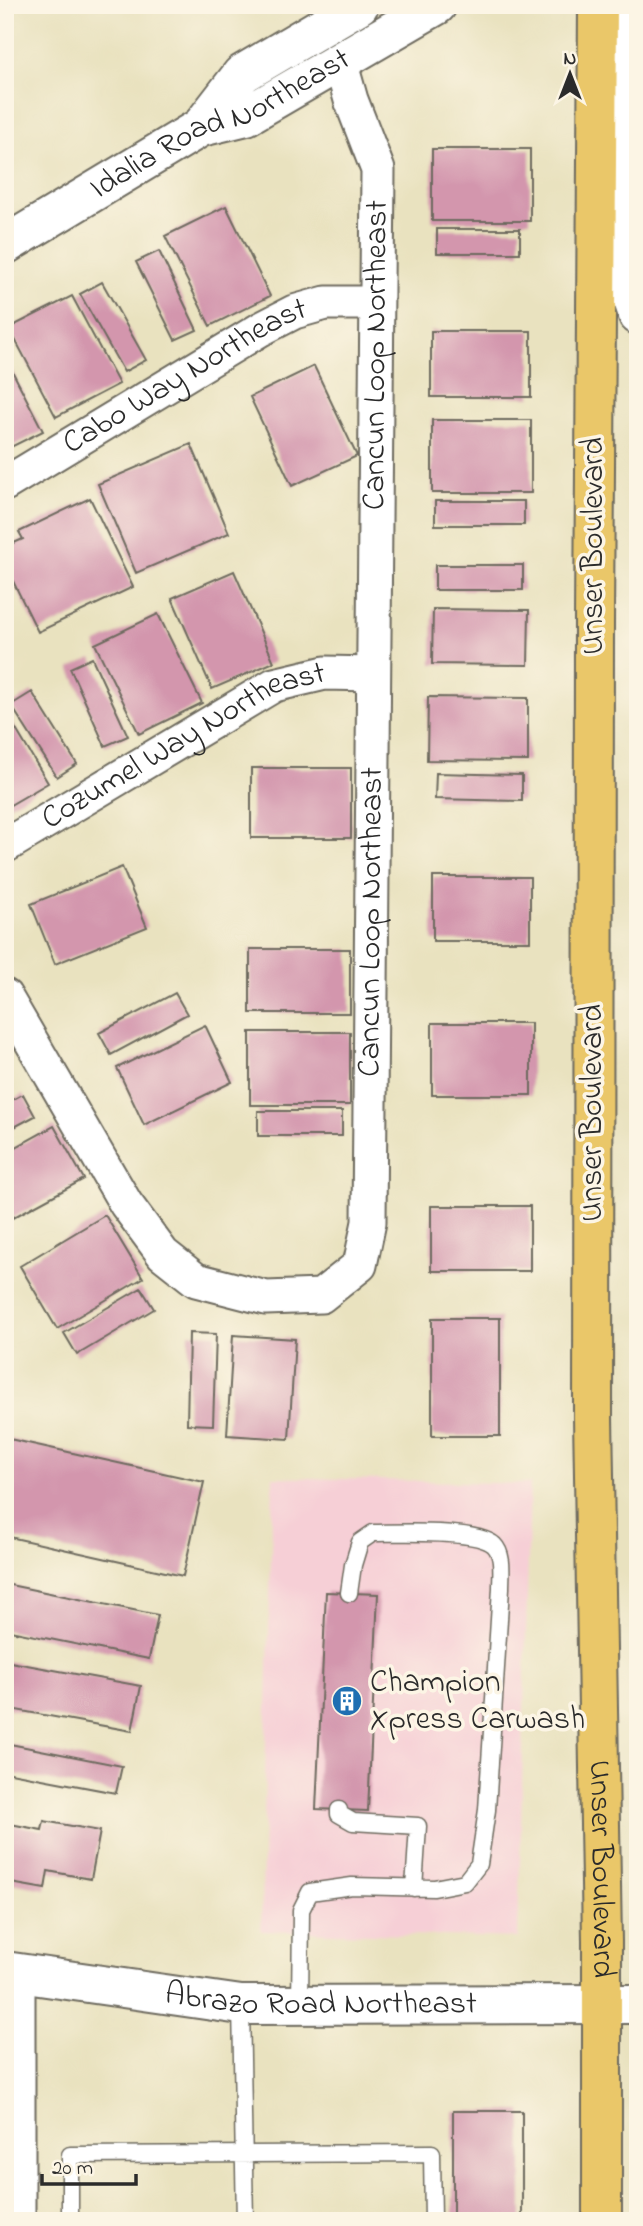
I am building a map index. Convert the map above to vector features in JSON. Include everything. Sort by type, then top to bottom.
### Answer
[{"type":"main road","name":"Unser Boulevard","points":[[598,5],[593,1417],[620,2004],[602,2221]]},
{"type":"street","points":[[201,127],[242,74],[359,5]]},
{"type":"street","name":"Idalia Road Northeast","points":[[5,245],[201,127],[246,116],[437,5]]},
{"type":"street","points":[[622,5],[625,276],[638,315]]},
{"type":"street","name":"Cancun Loop Northeast","points":[[5,996],[126,1204],[163,1254],[196,1280],[266,1298],[321,1296],[360,1265],[369,1222],[378,170],[340,61]]},
{"type":"street","name":"Cabo Way Northeast","points":[[5,484],[261,329],[294,312],[326,303],[376,303]]},
{"type":"street","name":"Cozumel Way Northeast","points":[[5,846],[274,685],[325,673],[373,674]]},
{"type":"street","points":[[12,1973],[18,2221]]},
{"type":"street","name":"Abrazo Road Northeast","points":[[12,1973],[241,2005],[620,2004]]},
{"type":"lane","points":[[300,2005],[301,1910],[310,1892],[352,1886],[433,1888],[465,1882],[479,1864],[487,1810],[501,1556],[494,1545],[477,1535],[373,1533],[359,1542],[349,1593]]},
{"type":"lane","points":[[339,1810],[339,1814],[354,1822],[418,1826],[414,1888]]},
{"type":"lane","points":[[241,2005],[245,2221]]},
{"type":"lane","points":[[69,2221],[69,2155],[432,2153],[433,2221]]},
{"type":"shaded area","points":[[273,1477],[530,1484],[518,1938],[261,1931]]},
{"type":"building","points":[[432,149],[530,149],[530,221],[432,221]]},
{"type":"building","points":[[226,206],[270,296],[210,326],[165,236]]},
{"type":"building","points":[[437,229],[520,229],[520,253],[437,253]]},
{"type":"building","points":[[159,251],[197,330],[175,340],[136,262]]},
{"type":"building","points":[[102,282],[146,360],[124,372],[80,294]]},
{"type":"building","points":[[72,296],[119,384],[56,417],[9,328]]},
{"type":"building","points":[[431,331],[531,331],[531,397],[431,397]]},
{"type":"building","points":[[5,357],[43,431],[5,450]]},
{"type":"building","points":[[314,366],[357,456],[292,486],[250,397]]},
{"type":"building","points":[[432,420],[531,420],[531,493],[432,493]]},
{"type":"building","points":[[191,444],[229,533],[136,573],[98,484]]},
{"type":"building","points":[[90,498],[133,587],[38,632],[5,565],[5,547],[23,539],[19,532]]},
{"type":"building","points":[[435,501],[524,501],[524,525],[435,525]]},
{"type":"building","points":[[435,565],[523,565],[523,590],[435,590]]},
{"type":"building","points":[[234,571],[274,662],[212,689],[172,598]]},
{"type":"building","points":[[433,609],[529,610],[528,665],[432,664]]},
{"type":"building","points":[[158,614],[202,703],[139,734],[95,644]]},
{"type":"building","points":[[92,658],[128,736],[105,746],[70,668]]},
{"type":"building","points":[[32,692],[77,764],[57,777],[11,705]]},
{"type":"building","points":[[428,697],[528,698],[528,761],[427,760]]},
{"type":"building","points":[[5,711],[48,783],[5,808]]},
{"type":"building","points":[[251,768],[351,768],[351,838],[251,838]]},
{"type":"building","points":[[436,773],[522,775],[522,801],[435,799]]},
{"type":"building","points":[[122,867],[147,927],[55,964],[31,904]]},
{"type":"building","points":[[433,877],[530,877],[530,941],[433,941]]},
{"type":"building","points":[[250,949],[350,949],[350,1013],[250,1013]]},
{"type":"building","points":[[175,993],[187,1014],[111,1055],[99,1033]]},
{"type":"building","points":[[432,1023],[531,1023],[531,1095],[432,1095]]},
{"type":"building","points":[[205,1025],[232,1082],[144,1125],[117,1068]]},
{"type":"building","points":[[250,1032],[350,1032],[350,1105],[250,1105]]},
{"type":"building","points":[[23,1094],[35,1116],[5,1132],[5,1104]]},
{"type":"building","points":[[258,1111],[342,1111],[342,1136],[258,1136]]},
{"type":"building","points":[[54,1126],[84,1179],[5,1222],[5,1153]]},
{"type":"building","points":[[431,1206],[530,1206],[530,1271],[431,1271]]},
{"type":"building","points":[[105,1215],[143,1278],[57,1329],[20,1266]]},
{"type":"building","points":[[141,1288],[154,1309],[77,1355],[64,1333]]},
{"type":"building","points":[[432,1318],[500,1318],[500,1436],[432,1436]]},
{"type":"building","points":[[189,1333],[216,1334],[213,1425],[187,1424]]},
{"type":"building","points":[[233,1335],[295,1339],[289,1439],[227,1435]]},
{"type":"building","points":[[5,1438],[204,1482],[183,1576],[5,1536]]},
{"type":"building","points":[[5,1584],[158,1615],[149,1659],[5,1630]]},
{"type":"building","name":"Champion Xpress Carwash","points":[[326,1592],[378,1594],[368,1811],[316,1809]]},
{"type":"building","points":[[5,1661],[141,1686],[132,1731],[5,1708]]},
{"type":"building","points":[[5,1743],[122,1766],[116,1793],[5,1772]]},
{"type":"building","points":[[44,1821],[100,1831],[91,1879],[48,1871],[45,1889],[5,1882],[5,1823],[42,1830]]},
{"type":"building","points":[[453,2111],[522,2111],[522,2221],[453,2221]]},
{"type":"place","name":"Champion Xpress Carwash","points":[[347,1701]]}]
